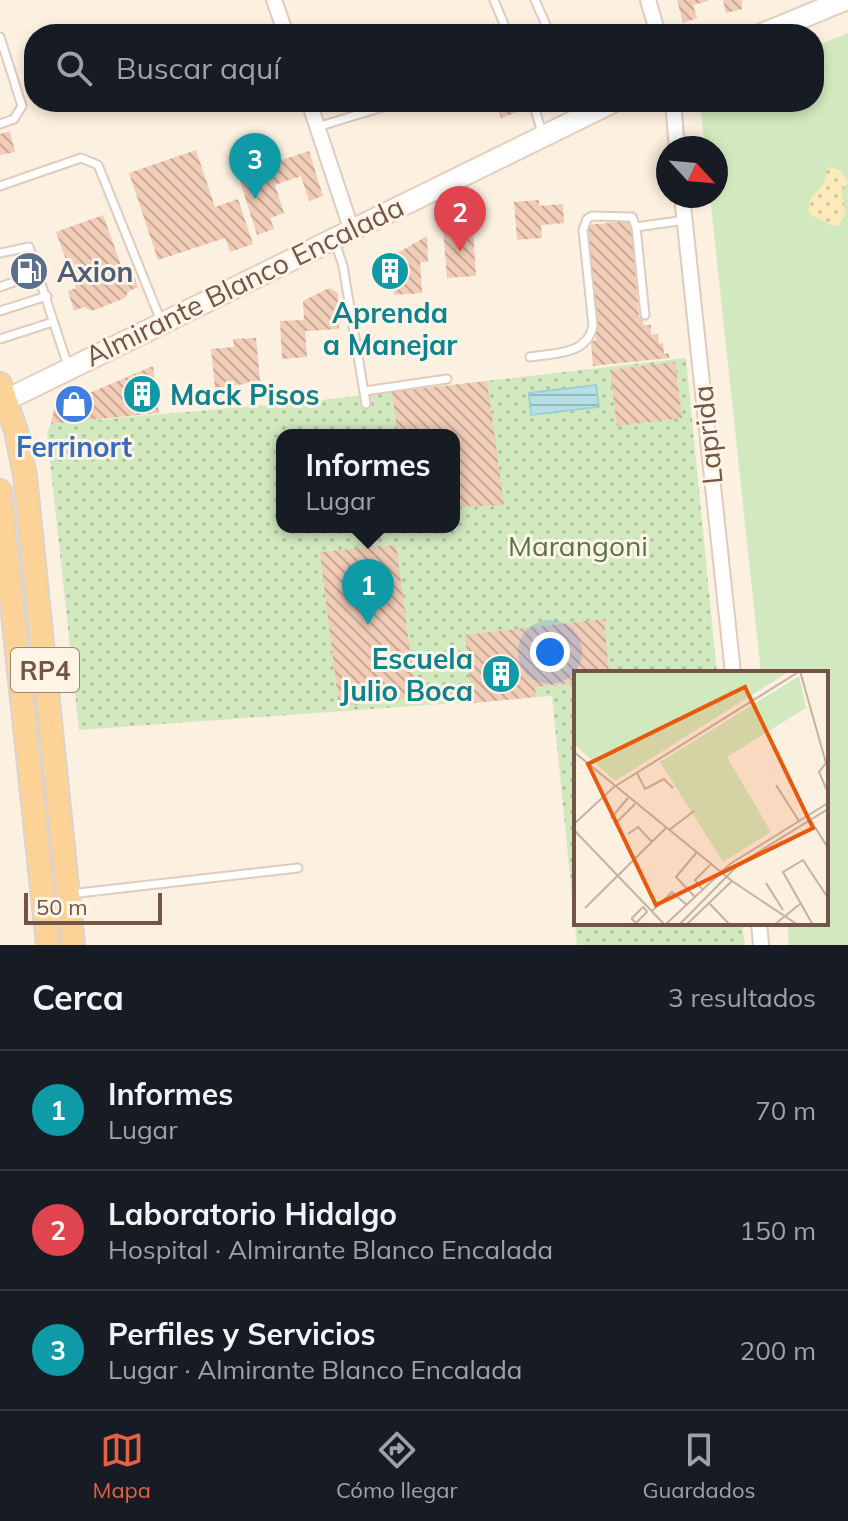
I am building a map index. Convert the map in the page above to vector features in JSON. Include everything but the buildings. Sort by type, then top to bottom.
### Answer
[{"type":"main road","points":[[785,24],[838,1]]},
{"type":"main road","name":"Almirante Blanco Encalada","points":[[1,397],[69,368],[543,135],[576,112]]},
{"type":"main road","name":"RP4","points":[[1,397],[25,476],[73,945]]},
{"type":"main road","name":"RP4","points":[[0,491],[48,945]]},
{"type":"street","points":[[274,0],[282,24]]},
{"type":"street","points":[[648,0],[655,24]]},
{"type":"street","points":[[312,112],[342,232]]},
{"type":"street","points":[[674,112],[676,136]]},
{"type":"street","name":"Laprida","points":[[684,208],[733,671]]},
{"type":"street","points":[[759,925],[761,945]]},
{"type":"lane","points":[[494,0],[504,24]]},
{"type":"lane","points":[[535,0],[546,24]]},
{"type":"lane","points":[[0,37],[22,106],[14,119],[0,124]]},
{"type":"lane","points":[[317,127],[366,112]]},
{"type":"lane","points":[[536,112],[543,135]]},
{"type":"lane","points":[[0,186],[81,158],[98,165],[161,321]]},
{"type":"lane","points":[[530,357],[580,349],[590,337],[593,326],[583,230],[587,219],[621,214],[632,217],[636,227],[645,315]]},
{"type":"lane","points":[[636,227],[685,220]]},
{"type":"lane","points":[[342,232],[343,266],[366,404]]},
{"type":"lane","points":[[0,253],[29,247],[69,368]]},
{"type":"lane","points":[[0,287],[38,273]]},
{"type":"lane","points":[[0,311],[47,296]]},
{"type":"lane","points":[[0,339],[53,322]]},
{"type":"lane","points":[[365,391],[447,379]]},
{"type":"lane","points":[[68,894],[298,868]]},
{"type":"green space","points":[[848,33],[848,945],[789,945],[787,925],[828,925],[828,671],[761,671],[711,208],[728,208],[728,136],[704,136],[701,112],[824,112],[824,43]]},
{"type":"green space","name":"Marangoni","points":[[686,358],[717,671],[574,671],[574,915],[552,696],[79,730],[47,433],[51,424],[321,400]]},
{"type":"green space","name":"Marangoni","points":[[575,925],[742,925],[745,945],[577,945]]},
{"type":"sand","points":[[829,167],[840,170],[848,181],[841,194],[844,216],[836,227],[809,214],[810,201],[823,184]]},
{"type":"water","points":[[596,385],[599,407],[531,415],[529,393]]},
{"type":"place","name":"Perfiles y Servicios","points":[[255,199]]},
{"type":"place","name":"Laboratorio Hidalgo","points":[[460,252]]},
{"type":"place","name":"Axion","points":[[29,271]]},
{"type":"place","name":"Aprenda a Manejar","points":[[390,271]]},
{"type":"place","name":"Mack Pisos","points":[[142,394]]},
{"type":"place","name":"Ferrinort","points":[[74,404]]},
{"type":"place","name":"Informes","points":[[368,625]]},
{"type":"place","name":"Escuela Julio Boca","points":[[501,674]]}]
